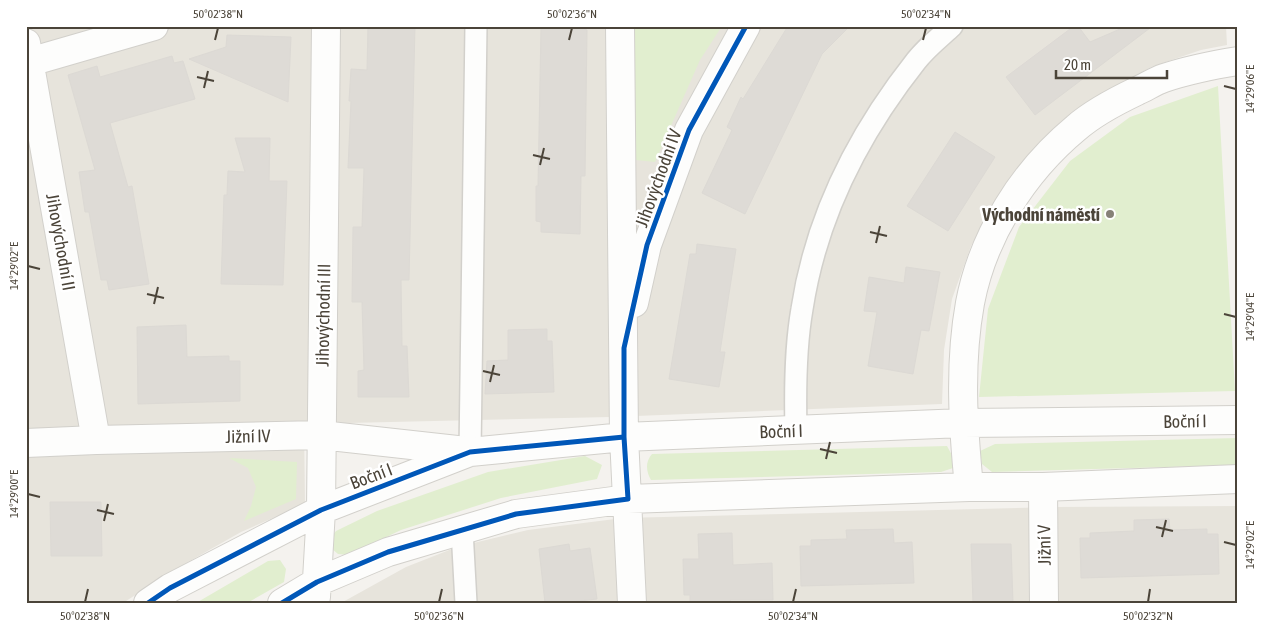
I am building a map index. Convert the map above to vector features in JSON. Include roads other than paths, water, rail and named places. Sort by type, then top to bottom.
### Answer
[{"type":"street","name":"Jihovýchodní III","points":[[316,592],[321,510],[326,26]]},
{"type":"street","name":"Jihovýchodní IV","points":[[620,26],[624,437],[632,603]]},
{"type":"street","name":"Jihovýchodní IV","points":[[624,348],[647,245],[689,130],[746,26]]},
{"type":"street","points":[[27,56],[142,28]]},
{"type":"street","name":"Jihovýchodní II","points":[[27,56],[96,440]]},
{"type":"street","points":[[969,488],[963,423],[965,350],[970,303],[984,253],[1007,208],[1040,164],[1076,128],[1117,101],[1163,79],[1200,67],[1238,60]]},
{"type":"street","name":"Boční I","points":[[148,603],[170,588],[321,510],[470,452],[624,437],[963,423],[1238,420]]},
{"type":"street","name":"Jižní IV","points":[[26,443],[321,435],[470,452]]},
{"type":"street","points":[[282,603],[316,592],[388,552],[516,514],[628,499],[1043,487],[1238,479]]},
{"type":"street","name":"Jižní V","points":[[1043,487],[1044,603]]},
{"type":"lane","points":[[470,452],[476,26]]},
{"type":"lane","points":[[796,430],[797,353],[802,309],[818,239],[835,192],[866,132],[917,59],[952,26]]},
{"type":"lane","points":[[462,530],[466,603]]},
{"type":"place","name":"Východní náměstí","points":[[1110,214]]}]
